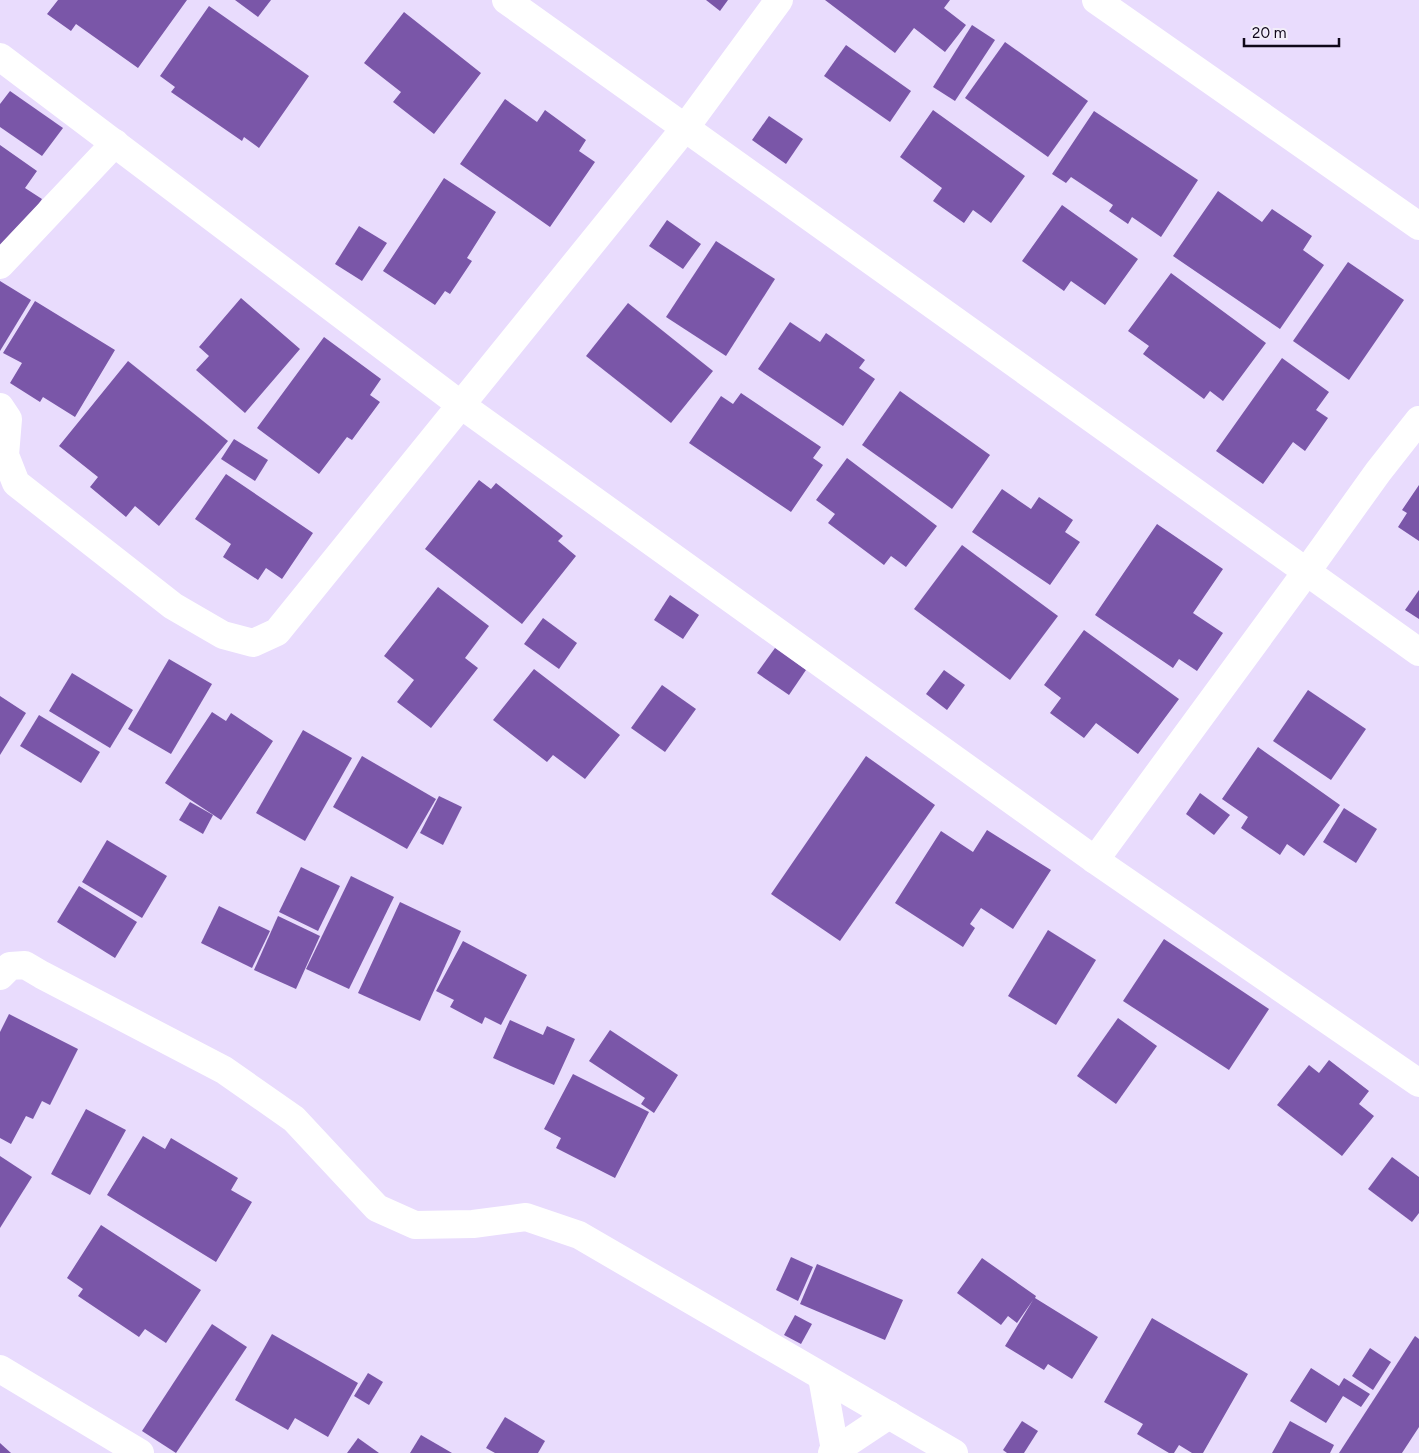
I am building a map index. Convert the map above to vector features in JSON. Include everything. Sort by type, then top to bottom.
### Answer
[{"type":"street","points":[[506,0],[1419,652]]},
{"type":"street","points":[[0,407],[8,419],[5,455],[16,482],[173,606],[223,635],[253,643],[277,632],[685,128],[779,0]]},
{"type":"street","points":[[1096,0],[1419,226]]},
{"type":"street","points":[[0,57],[461,405],[1095,860],[1419,1083]]},
{"type":"street","points":[[0,265],[115,143]]},
{"type":"street","points":[[1095,860],[1308,571],[1378,472],[1419,420]]},
{"type":"street","points":[[0,976],[10,966],[25,965],[224,1070],[294,1119],[376,1208],[415,1225],[473,1224],[526,1217],[579,1235],[954,1453]]},
{"type":"street","points":[[0,1369],[140,1453]]},
{"type":"street","points":[[822,1377],[834,1452],[889,1415]]},
{"type":"building","points":[[58,0],[187,0],[138,68],[76,24],[71,31],[47,14]]},
{"type":"building","points":[[235,0],[271,0],[258,17]]},
{"type":"building","points":[[706,0],[728,0],[720,11]]},
{"type":"building","points":[[825,0],[950,0],[944,8],[966,25],[945,52],[914,28],[895,53]]},
{"type":"building","points":[[209,6],[309,76],[259,148],[244,137],[242,141],[171,92],[175,87],[160,76]]},
{"type":"building","points":[[404,12],[481,73],[434,134],[393,102],[401,92],[364,63]]},
{"type":"building","points":[[972,25],[995,40],[955,101],[933,87]]},
{"type":"building","points":[[1005,42],[1088,101],[1048,157],[965,98]]},
{"type":"building","points":[[846,45],[911,91],[890,122],[824,76]]},
{"type":"building","points":[[10,91],[63,128],[42,156],[0,127],[0,104]]},
{"type":"building","points":[[505,99],[537,122],[545,110],[586,140],[579,151],[595,162],[550,227],[460,164]]},
{"type":"building","points":[[933,110],[1025,176],[991,223],[973,210],[964,223],[933,201],[942,188],[900,157]]},
{"type":"building","points":[[1094,111],[1198,180],[1161,237],[1132,217],[1128,224],[1109,211],[1113,205],[1071,177],[1066,183],[1052,174]]},
{"type":"building","points":[[769,116],[803,139],[786,164],[752,140]]},
{"type":"building","points":[[0,145],[37,171],[25,188],[42,199],[4,256],[0,254]]},
{"type":"building","points":[[444,178],[496,212],[467,258],[472,261],[450,294],[445,291],[435,305],[383,271]]},
{"type":"building","points":[[1218,191],[1262,222],[1272,209],[1312,236],[1303,250],[1324,265],[1280,329],[1173,256]]},
{"type":"building","points":[[1062,205],[1138,259],[1105,305],[1071,281],[1064,291],[1022,261]]},
{"type":"building","points":[[667,220],[701,244],[683,269],[649,246]]},
{"type":"building","points":[[359,226],[387,243],[362,281],[335,264]]},
{"type":"building","points":[[716,241],[775,279],[726,356],[666,317]]},
{"type":"building","points":[[1348,262],[1404,300],[1349,380],[1293,341]]},
{"type":"building","points":[[1171,273],[1266,343],[1223,401],[1210,391],[1204,399],[1143,354],[1149,346],[1128,331]]},
{"type":"building","points":[[0,281],[31,300],[0,351]]},
{"type":"building","points":[[241,298],[300,349],[245,413],[196,370],[209,356],[199,347]]},
{"type":"building","points":[[35,301],[115,350],[75,417],[43,397],[40,402],[10,383],[22,363],[3,353]]},
{"type":"building","points":[[628,303],[713,371],[671,423],[586,356]]},
{"type":"building","points":[[790,322],[820,342],[826,333],[865,360],[859,368],[875,379],[843,426],[758,369]]},
{"type":"building","points":[[324,337],[381,379],[370,395],[380,402],[352,440],[347,437],[319,474],[257,428]]},
{"type":"building","points":[[1282,358],[1329,392],[1316,410],[1328,418],[1305,451],[1293,442],[1263,484],[1216,451]]},
{"type":"building","points":[[128,361],[228,441],[159,526],[135,506],[126,517],[90,487],[98,477],[59,446]]},
{"type":"building","points":[[900,391],[990,455],[952,509],[862,445]]},
{"type":"building","points":[[741,393],[821,447],[813,458],[823,465],[791,512],[689,443],[721,396],[733,404]]},
{"type":"building","points":[[234,439],[268,460],[255,481],[221,459]]},
{"type":"building","points":[[847,458],[937,526],[906,567],[891,556],[884,565],[828,523],[835,514],[816,500]]},
{"type":"building","points":[[226,474],[313,533],[282,579],[266,568],[258,580],[223,557],[231,544],[195,519]]},
{"type":"building","points":[[479,480],[491,489],[496,483],[563,536],[558,541],[576,556],[522,624],[425,549]]},
{"type":"building","points":[[1419,485],[1419,541],[1398,527],[1407,513],[1402,510]]},
{"type":"building","points":[[1002,489],[1031,509],[1039,497],[1073,520],[1065,532],[1080,542],[1050,585],[972,532]]},
{"type":"building","points":[[1157,524],[1223,569],[1193,613],[1223,633],[1197,671],[1179,659],[1173,668],[1095,615]]},
{"type":"building","points":[[962,545],[1058,616],[1010,680],[914,609]]},
{"type":"building","points":[[438,587],[489,626],[465,658],[478,668],[431,728],[397,702],[414,680],[384,656]]},
{"type":"building","points":[[1419,590],[1419,619],[1405,610]]},
{"type":"building","points":[[670,595],[699,615],[683,639],[654,620]]},
{"type":"building","points":[[543,618],[577,643],[559,669],[524,644]]},
{"type":"building","points":[[1084,630],[1179,699],[1138,754],[1096,723],[1084,738],[1050,713],[1061,698],[1044,685]]},
{"type":"building","points":[[775,648],[806,670],[789,695],[757,673]]},
{"type":"building","points":[[169,659],[212,684],[171,754],[128,729]]},
{"type":"building","points":[[534,669],[620,735],[585,779],[553,755],[547,762],[493,720]]},
{"type":"building","points":[[944,670],[965,685],[947,710],[926,694]]},
{"type":"building","points":[[72,673],[133,710],[110,748],[49,711]]},
{"type":"building","points":[[662,685],[696,709],[665,752],[631,728]]},
{"type":"building","points":[[1308,690],[1366,729],[1331,780],[1273,741]]},
{"type":"building","points":[[0,696],[26,713],[0,755]]},
{"type":"building","points":[[212,712],[226,721],[231,713],[273,741],[221,820],[165,783]]},
{"type":"building","points":[[39,715],[100,752],[81,783],[20,746]]},
{"type":"building","points":[[303,730],[352,758],[305,841],[256,813]]},
{"type":"building","points":[[1258,747],[1340,805],[1304,856],[1287,844],[1280,855],[1241,828],[1248,817],[1222,799]]},
{"type":"building","points":[[362,756],[436,799],[407,849],[333,807]]},
{"type":"building","points":[[866,756],[935,805],[840,941],[771,894]]},
{"type":"building","points":[[1200,793],[1230,815],[1214,835],[1186,814]]},
{"type":"building","points":[[439,796],[462,807],[443,845],[420,833]]},
{"type":"building","points":[[190,802],[213,815],[203,834],[179,820]]},
{"type":"building","points":[[1344,808],[1377,829],[1356,863],[1323,842]]},
{"type":"building","points":[[987,830],[1051,870],[1013,929],[981,908],[970,924],[975,928],[963,947],[895,903],[941,831],[973,852]]},
{"type":"building","points":[[107,840],[167,876],[142,918],[82,882]]},
{"type":"building","points":[[301,867],[340,886],[318,931],[279,912]]},
{"type":"building","points":[[351,876],[394,897],[349,989],[306,969]]},
{"type":"building","points":[[79,886],[137,922],[115,958],[57,922]]},
{"type":"building","points":[[400,902],[461,931],[420,1021],[358,993]]},
{"type":"building","points":[[219,906],[270,931],[252,968],[201,943]]},
{"type":"building","points":[[278,916],[320,936],[296,989],[254,970]]},
{"type":"building","points":[[1048,930],[1096,960],[1056,1025],[1008,996]]},
{"type":"building","points":[[1164,939],[1269,1009],[1229,1070],[1123,1001]]},
{"type":"building","points":[[463,941],[527,975],[501,1025],[485,1017],[482,1024],[450,1007],[454,1000],[436,991]]},
{"type":"building","points":[[9,1014],[78,1049],[50,1105],[42,1101],[33,1119],[26,1116],[11,1144],[0,1138],[0,1032]]},
{"type":"building","points":[[1118,1018],[1157,1046],[1116,1104],[1077,1076]]},
{"type":"building","points":[[510,1020],[543,1035],[547,1026],[575,1039],[554,1085],[493,1058]]},
{"type":"building","points":[[610,1030],[678,1075],[654,1113],[641,1104],[645,1098],[589,1061]]},
{"type":"building","points":[[1329,1060],[1369,1091],[1359,1104],[1374,1116],[1342,1156],[1277,1105],[1309,1065],[1319,1073]]},
{"type":"building","points":[[573,1074],[649,1112],[615,1178],[556,1148],[561,1138],[544,1129]]},
{"type":"building","points":[[86,1109],[126,1130],[90,1195],[51,1174]]},
{"type":"building","points":[[143,1136],[165,1149],[171,1138],[238,1178],[231,1190],[252,1202],[216,1262],[107,1195]]},
{"type":"building","points":[[0,1156],[32,1177],[0,1228]]},
{"type":"building","points":[[1392,1157],[1419,1177],[1419,1213],[1412,1222],[1368,1189]]},
{"type":"building","points":[[101,1225],[201,1290],[166,1343],[145,1329],[139,1337],[78,1296],[83,1289],[67,1278]]},
{"type":"building","points":[[791,1257],[813,1267],[798,1301],[776,1290]]},
{"type":"building","points":[[982,1258],[1036,1296],[1035,1298],[1098,1337],[1072,1379],[1048,1364],[1044,1370],[1005,1346],[1033,1300],[1017,1323],[1008,1316],[1001,1325],[957,1293]]},
{"type":"building","points":[[817,1264],[903,1300],[885,1340],[800,1304]]},
{"type":"building","points":[[795,1315],[812,1324],[801,1344],[784,1335]]},
{"type":"building","points":[[1152,1318],[1248,1374],[1203,1453],[1192,1453],[1179,1445],[1174,1453],[1169,1453],[1137,1434],[1143,1424],[1104,1402]]},
{"type":"building","points":[[212,1324],[247,1347],[176,1453],[142,1431]]},
{"type":"building","points":[[272,1334],[358,1383],[328,1437],[295,1418],[288,1430],[235,1400]]},
{"type":"building","points":[[1415,1336],[1419,1339],[1419,1427],[1402,1453],[1339,1453]]},
{"type":"building","points":[[1370,1348],[1391,1362],[1373,1390],[1352,1376]]},
{"type":"building","points":[[1311,1368],[1339,1386],[1344,1378],[1370,1394],[1361,1407],[1343,1396],[1326,1423],[1290,1401]]},
{"type":"building","points":[[368,1373],[383,1382],[369,1405],[354,1396]]},
{"type":"building","points":[[505,1417],[545,1441],[538,1453],[495,1453],[486,1448]]},
{"type":"building","points":[[1022,1421],[1038,1431],[1024,1453],[1007,1453],[1003,1450]]},
{"type":"building","points":[[1290,1421],[1334,1445],[1330,1453],[1272,1453]]},
{"type":"building","points":[[421,1435],[452,1453],[410,1453]]},
{"type":"building","points":[[358,1438],[379,1453],[347,1453]]},
{"type":"building","points":[[0,1443],[11,1453],[0,1453]]}]
